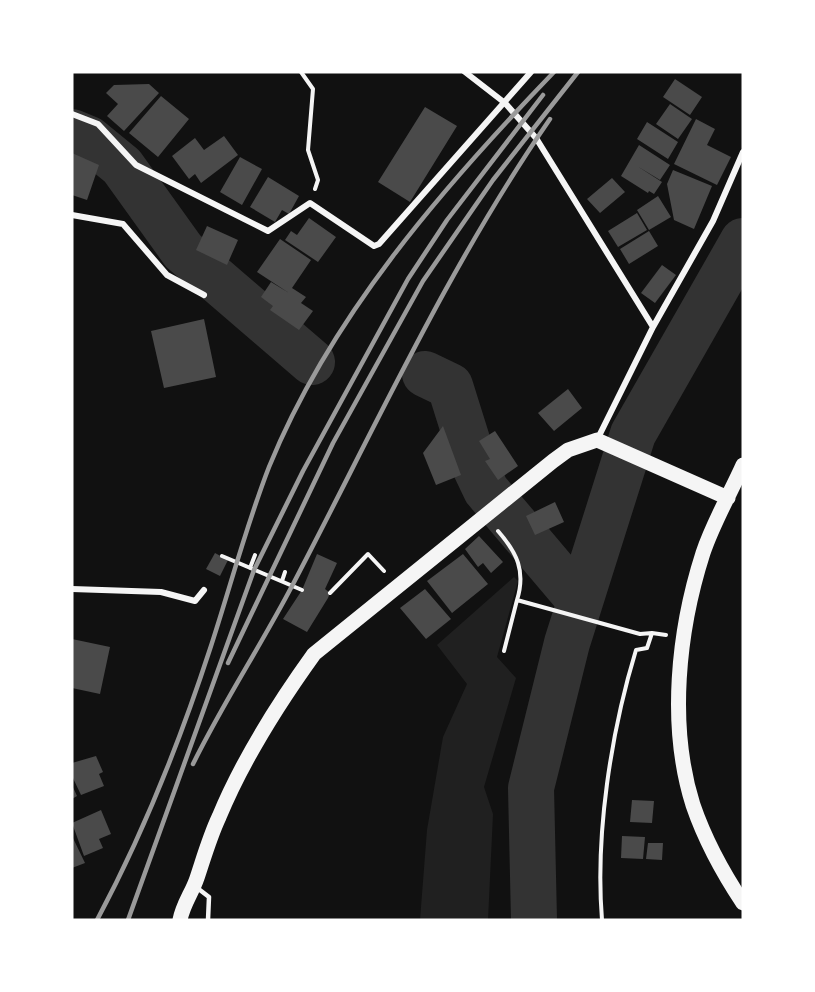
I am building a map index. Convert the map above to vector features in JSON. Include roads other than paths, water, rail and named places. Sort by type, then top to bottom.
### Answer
[{"type":"main road","points":[[180,920],[182,908],[194,886],[219,816],[253,748],[286,693],[314,654],[568,450],[604,442],[728,498]]},
{"type":"main road","points":[[743,465],[704,550],[692,591],[684,639],[680,708],[684,767],[693,805],[726,876],[743,903]]},
{"type":"street","points":[[465,72],[505,103],[546,152],[653,327]]},
{"type":"street","points":[[72,114],[98,124],[136,165],[268,231],[310,203],[374,246],[379,244],[531,72]]},
{"type":"street","points":[[604,442],[653,327],[713,221],[743,152]]},
{"type":"street","points":[[72,215],[123,224],[167,275],[204,295]]},
{"type":"street","points":[[72,589],[161,592],[195,601],[204,590]]},
{"type":"lane","points":[[194,886],[209,897],[208,920]]},
{"type":"waterway","points":[[72,132],[89,139],[122,166],[183,251],[312,362]]},
{"type":"waterway","points":[[534,920],[531,788],[567,643],[633,434],[743,241]]},
{"type":"waterway","points":[[425,374],[450,386],[476,469],[486,490],[580,601]]},
{"type":"railway","points":[[97,920],[145,821],[173,752],[210,649],[261,489],[294,412],[324,358],[357,306],[393,256],[471,161],[554,72]]},
{"type":"railway","points":[[228,663],[333,443],[423,281],[493,180],[578,72]]},
{"type":"railway","points":[[128,920],[254,570],[303,471],[408,279],[447,220],[543,95]]},
{"type":"railway","points":[[193,764],[292,586],[446,290],[513,175],[550,119]]}]
